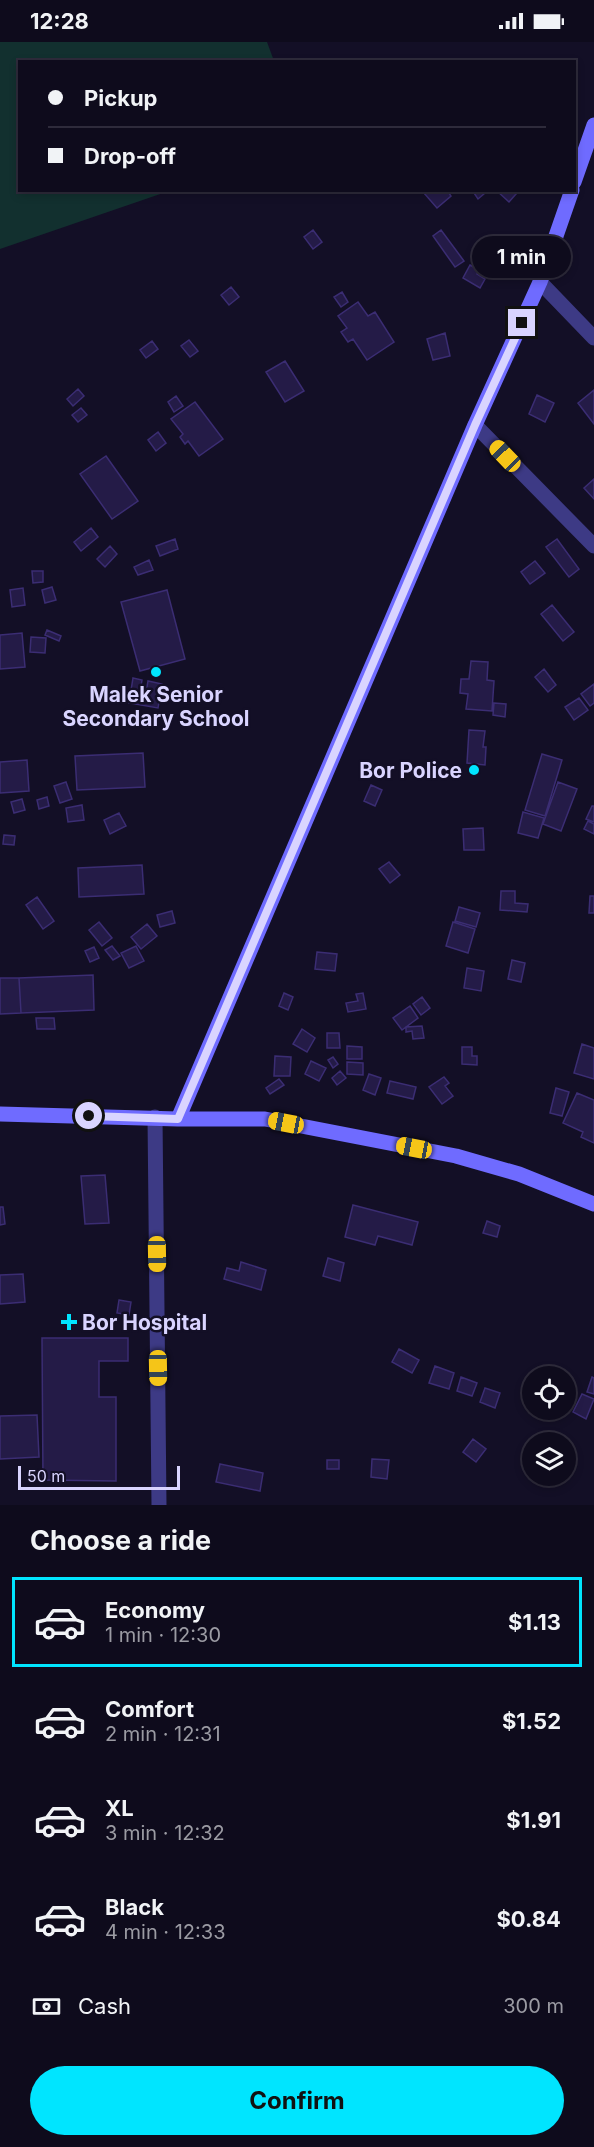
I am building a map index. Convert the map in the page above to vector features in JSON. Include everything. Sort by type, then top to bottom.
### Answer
[{"type":"street","points":[[576,176],[594,125]]},
{"type":"street","points":[[178,1119],[475,425],[540,282],[571,192]]},
{"type":"street","points":[[540,282],[594,338]]},
{"type":"street","points":[[475,425],[594,546]]},
{"type":"street","points":[[0,1114],[265,1119],[456,1156],[519,1173],[594,1204]]},
{"type":"street","points":[[155,1117],[159,1505]]},
{"type":"green space","points":[[0,42],[267,42],[274,60],[18,60],[18,192],[166,192],[0,249]]},
{"type":"building","points":[[423,192],[448,192],[451,196],[437,208]]},
{"type":"building","points":[[473,192],[485,192],[485,193],[478,199]]},
{"type":"building","points":[[498,192],[514,192],[516,194],[509,202]]},
{"type":"building","points":[[313,230],[322,242],[313,249],[304,237]]},
{"type":"building","points":[[441,230],[464,261],[455,267],[433,236]]},
{"type":"building","points":[[470,265],[479,270],[477,274],[485,279],[480,288],[463,278]]},
{"type":"building","points":[[231,287],[239,297],[229,305],[221,295]]},
{"type":"building","points":[[342,292],[348,302],[341,307],[334,297]]},
{"type":"building","points":[[358,302],[368,316],[375,312],[394,342],[367,360],[353,339],[348,342],[341,332],[347,328],[338,316]]},
{"type":"building","points":[[445,333],[450,356],[433,360],[427,339]]},
{"type":"building","points":[[189,340],[198,351],[190,357],[181,346]]},
{"type":"building","points":[[152,341],[158,349],[146,358],[140,350]]},
{"type":"building","points":[[285,361],[304,391],[285,402],[266,372]]},
{"type":"building","points":[[78,389],[84,396],[73,406],[67,399]]},
{"type":"building","points":[[594,390],[594,424],[578,403]]},
{"type":"building","points":[[537,395],[554,403],[545,422],[529,414]]},
{"type":"building","points":[[176,396],[183,406],[174,412],[168,402]]},
{"type":"building","points":[[195,402],[223,439],[199,456],[188,441],[185,444],[180,437],[183,434],[171,419]]},
{"type":"building","points":[[81,408],[87,415],[78,422],[72,415]]},
{"type":"building","points":[[158,432],[166,443],[156,451],[148,440]]},
{"type":"building","points":[[106,456],[138,501],[112,519],[80,474]]},
{"type":"building","points":[[594,479],[594,499],[584,488]]},
{"type":"building","points":[[91,528],[98,537],[81,551],[74,542]]},
{"type":"building","points":[[175,539],[178,549],[160,556],[156,546]]},
{"type":"building","points":[[557,539],[579,569],[569,577],[546,547]]},
{"type":"building","points":[[110,546],[117,554],[105,567],[97,559]]},
{"type":"building","points":[[149,560],[153,570],[138,575],[134,567]]},
{"type":"building","points":[[535,561],[545,573],[530,584],[521,572]]},
{"type":"building","points":[[32,571],[43,571],[43,582],[33,583]]},
{"type":"building","points":[[52,587],[56,600],[45,603],[42,590]]},
{"type":"building","points":[[23,588],[25,605],[12,607],[10,590]]},
{"type":"building","points":[[167,590],[185,659],[140,671],[121,602]]},
{"type":"building","points":[[552,605],[574,632],[563,641],[541,614]]},
{"type":"building","points":[[47,630],[61,636],[59,641],[45,635]]},
{"type":"building","points":[[22,633],[25,667],[0,669],[0,635]]},
{"type":"building","points":[[31,637],[46,638],[45,653],[30,652]]},
{"type":"building","points":[[471,661],[488,662],[487,680],[494,681],[492,711],[466,709],[468,694],[460,693],[461,679],[469,679]]},
{"type":"building","points":[[544,669],[556,685],[548,692],[535,677]]},
{"type":"building","points":[[133,678],[142,680],[140,692],[146,693],[148,681],[162,684],[158,708],[129,703]]},
{"type":"building","points":[[594,684],[594,703],[590,706],[581,694]]},
{"type":"building","points":[[579,698],[588,710],[574,720],[565,707]]},
{"type":"building","points":[[494,703],[506,704],[505,717],[493,715]]},
{"type":"building","points":[[469,730],[485,731],[483,747],[486,747],[485,765],[467,763]]},
{"type":"building","points":[[143,753],[145,787],[77,790],[75,756]]},
{"type":"building","points":[[542,754],[562,760],[545,816],[525,810]]},
{"type":"building","points":[[27,760],[29,791],[0,793],[0,762]]},
{"type":"building","points":[[66,782],[72,799],[60,803],[54,786]]},
{"type":"building","points":[[558,782],[577,789],[561,831],[543,824]]},
{"type":"building","points":[[371,785],[382,790],[375,806],[364,801]]},
{"type":"building","points":[[47,797],[49,806],[39,809],[37,800]]},
{"type":"building","points":[[22,799],[25,810],[14,813],[11,802]]},
{"type":"building","points":[[82,805],[84,820],[68,822],[66,808]]},
{"type":"building","points":[[594,806],[594,822],[586,819]]},
{"type":"building","points":[[523,812],[544,818],[538,838],[518,833]]},
{"type":"building","points":[[119,813],[126,826],[110,834],[104,820]]},
{"type":"building","points":[[588,821],[594,824],[594,834],[584,829]]},
{"type":"building","points":[[483,828],[484,850],[464,850],[463,829]]},
{"type":"building","points":[[4,835],[15,836],[14,845],[3,844]]},
{"type":"building","points":[[389,862],[400,875],[390,883],[379,869]]},
{"type":"building","points":[[142,865],[144,894],[79,897],[78,868]]},
{"type":"building","points":[[501,891],[515,891],[515,903],[528,904],[527,912],[500,910]]},
{"type":"building","points":[[590,896],[594,896],[594,913],[589,913]]},
{"type":"building","points":[[37,897],[54,921],[43,929],[26,905]]},
{"type":"building","points":[[459,907],[480,913],[476,927],[455,921]]},
{"type":"building","points":[[172,911],[175,923],[160,927],[157,915]]},
{"type":"building","points":[[99,922],[112,938],[102,946],[89,930]]},
{"type":"building","points":[[453,922],[475,929],[468,953],[446,946]]},
{"type":"building","points":[[147,924],[157,936],[141,949],[131,937]]},
{"type":"building","points":[[112,946],[120,956],[113,960],[105,950]]},
{"type":"building","points":[[136,946],[144,961],[129,968],[121,953]]},
{"type":"building","points":[[94,947],[99,958],[90,962],[85,951]]},
{"type":"building","points":[[317,952],[337,954],[335,971],[315,969]]},
{"type":"building","points":[[512,960],[525,963],[521,982],[508,979]]},
{"type":"building","points":[[467,968],[484,971],[481,991],[464,988]]},
{"type":"building","points":[[93,975],[94,1010],[21,1013],[19,978]]},
{"type":"building","points":[[0,978],[19,978],[21,1013],[0,1014]]},
{"type":"building","points":[[284,993],[293,997],[288,1010],[279,1006]]},
{"type":"building","points":[[363,993],[366,1009],[348,1012],[346,1003],[358,1001],[356,994]]},
{"type":"building","points":[[422,997],[430,1008],[421,1015],[413,1004]]},
{"type":"building","points":[[410,1006],[418,1018],[402,1030],[393,1018]]},
{"type":"building","points":[[36,1018],[54,1018],[55,1029],[37,1029]]},
{"type":"building","points":[[422,1026],[424,1038],[413,1039],[412,1031],[406,1032],[406,1027]]},
{"type":"building","points":[[302,1029],[315,1038],[307,1052],[293,1044]]},
{"type":"building","points":[[327,1033],[339,1033],[340,1048],[327,1048]]},
{"type":"building","points":[[582,1044],[594,1048],[594,1079],[574,1073]]},
{"type":"building","points":[[347,1046],[362,1047],[362,1059],[347,1059]]},
{"type":"building","points":[[462,1047],[472,1047],[472,1056],[477,1056],[477,1065],[462,1064]]},
{"type":"building","points":[[275,1056],[291,1057],[290,1076],[274,1076]]},
{"type":"building","points":[[333,1057],[338,1064],[333,1068],[328,1060]]},
{"type":"building","points":[[311,1061],[326,1068],[319,1081],[305,1074]]},
{"type":"building","points":[[347,1062],[363,1063],[363,1075],[347,1074]]},
{"type":"building","points":[[340,1071],[346,1078],[337,1085],[332,1078]]},
{"type":"building","points":[[369,1074],[381,1078],[375,1095],[363,1090]]},
{"type":"building","points":[[444,1077],[449,1083],[445,1086],[453,1096],[442,1104],[429,1087]]},
{"type":"building","points":[[279,1079],[284,1085],[270,1094],[266,1088]]},
{"type":"building","points":[[390,1081],[416,1087],[413,1099],[387,1093]]},
{"type":"building","points":[[556,1088],[569,1092],[562,1116],[550,1113]]},
{"type":"building","points":[[577,1093],[594,1100],[594,1143],[581,1137],[583,1132],[563,1123]]},
{"type":"building","points":[[105,1175],[109,1223],[85,1224],[81,1176]]},
{"type":"building","points":[[353,1205],[418,1222],[412,1245],[378,1236],[375,1245],[345,1237]]},
{"type":"building","points":[[0,1207],[3,1207],[5,1224],[0,1225]]},
{"type":"building","points":[[487,1221],[500,1226],[497,1237],[483,1233]]},
{"type":"building","points":[[328,1258],[344,1263],[340,1281],[323,1276]]},
{"type":"building","points":[[241,1262],[266,1270],[261,1290],[224,1279],[227,1268],[239,1271]]},
{"type":"building","points":[[23,1274],[25,1302],[0,1304],[0,1275]]},
{"type":"building","points":[[119,1300],[131,1302],[129,1315],[117,1313]]},
{"type":"building","points":[[42,1338],[128,1338],[128,1361],[99,1361],[99,1397],[116,1397],[116,1481],[43,1480]]},
{"type":"building","points":[[399,1349],[419,1360],[412,1373],[392,1362]]},
{"type":"building","points":[[435,1366],[454,1373],[449,1389],[429,1383]]},
{"type":"building","points":[[461,1377],[477,1383],[472,1396],[457,1391]]},
{"type":"building","points":[[592,1377],[594,1378],[594,1394],[587,1392]]},
{"type":"building","points":[[485,1388],[500,1393],[495,1408],[480,1402]]},
{"type":"building","points":[[582,1394],[594,1399],[586,1419],[576,1414],[576,1406]]},
{"type":"building","points":[[37,1415],[39,1457],[0,1459],[0,1416]]},
{"type":"building","points":[[473,1439],[486,1449],[476,1462],[463,1452]]},
{"type":"building","points":[[372,1459],[389,1460],[387,1479],[371,1477]]},
{"type":"building","points":[[327,1460],[339,1460],[339,1469],[327,1469]]},
{"type":"building","points":[[220,1464],[263,1473],[260,1491],[216,1482]]},
{"type":"place","name":"Malek Senior Secondary School","points":[[156,672]]},
{"type":"place","name":"Bor Police","points":[[474,770]]},
{"type":"place","name":"Bor Hospital","points":[[69,1322]]},
{"type":"route","points":[[89,1116],[178,1119],[475,425],[522,323]]}]
